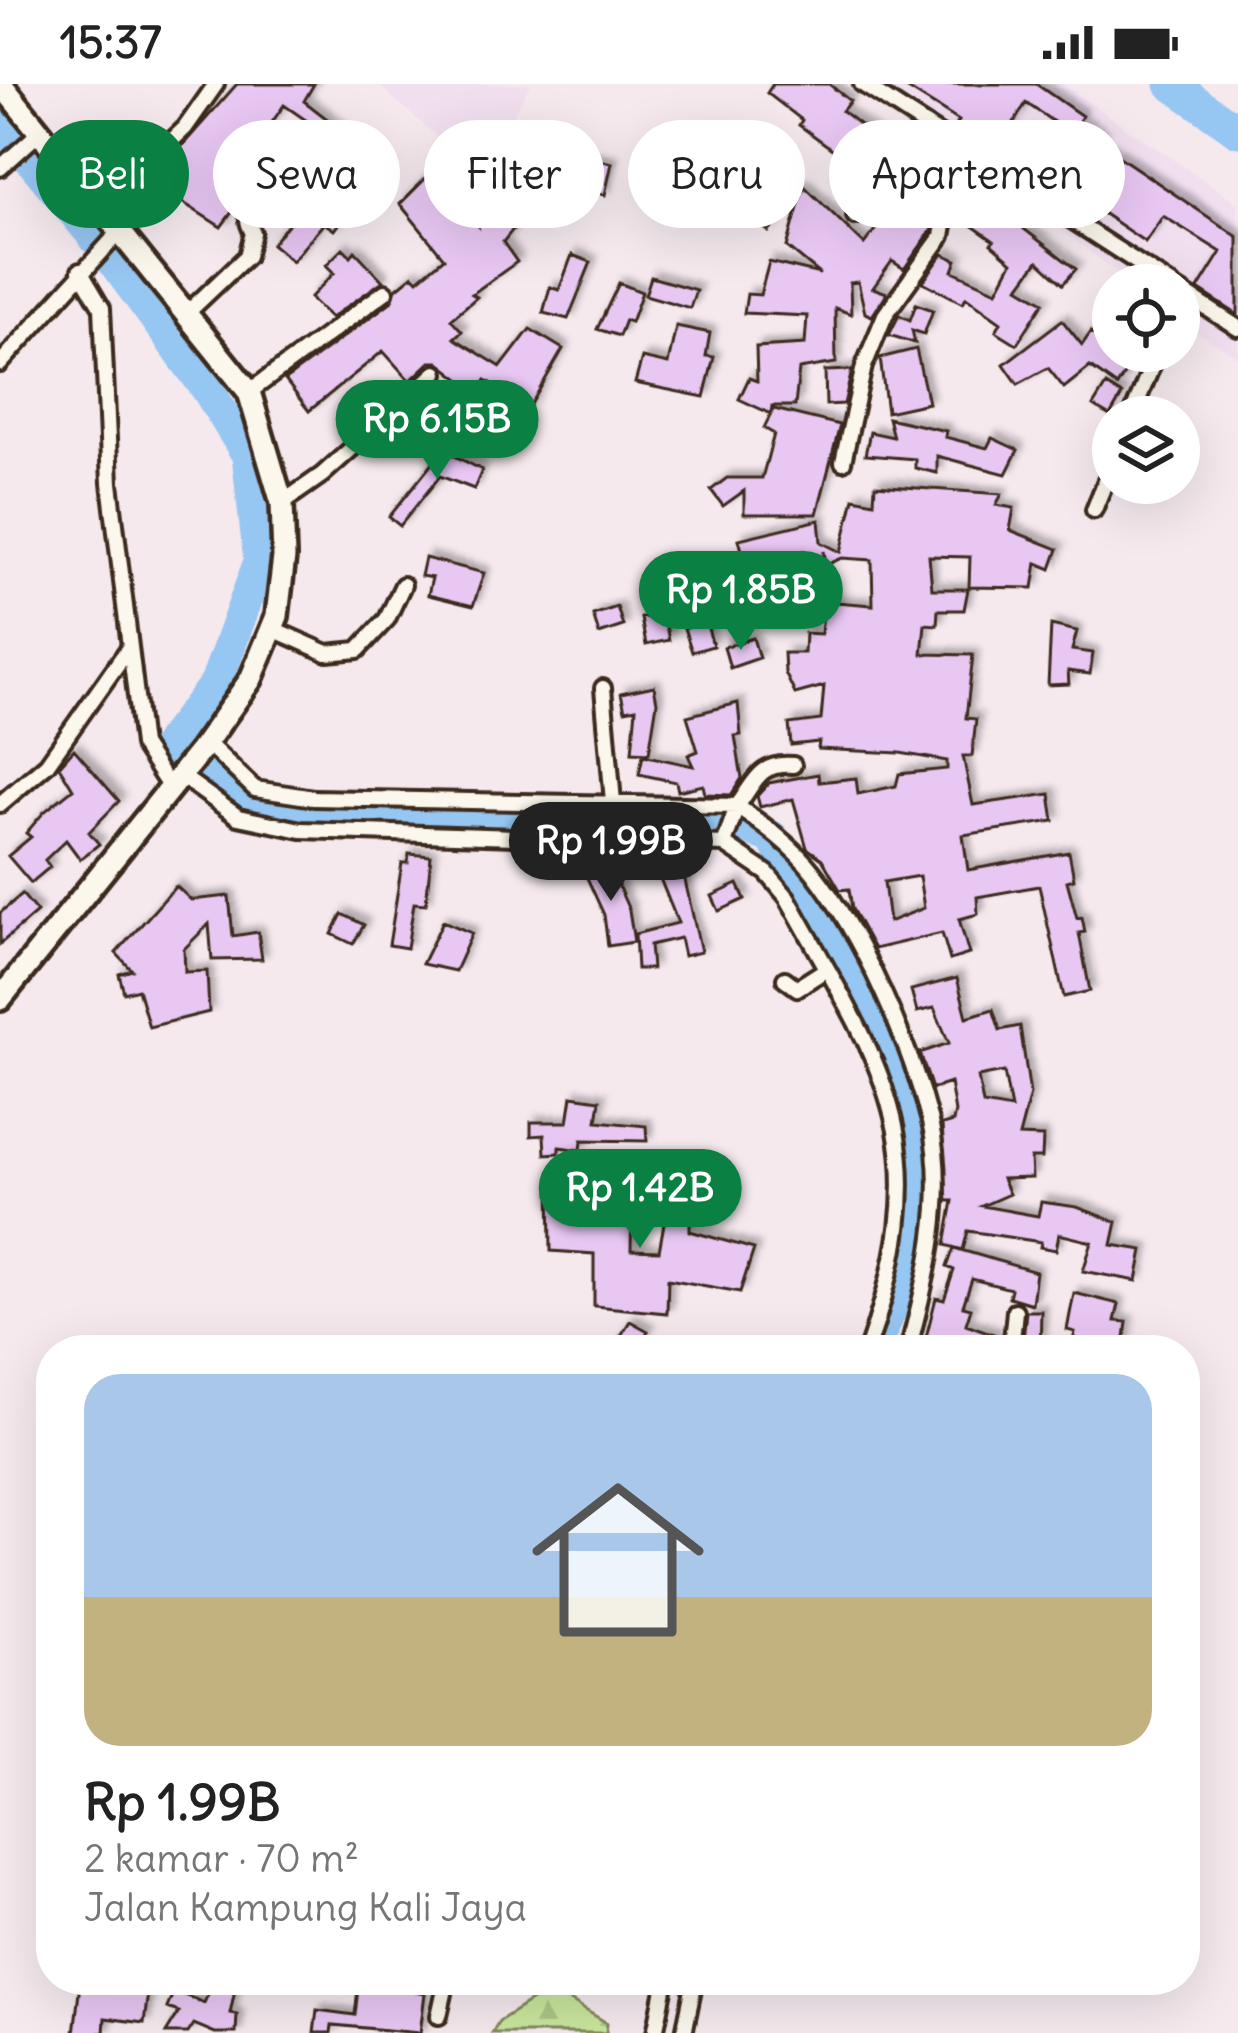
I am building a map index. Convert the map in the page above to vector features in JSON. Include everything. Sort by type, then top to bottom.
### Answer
[{"type":"main road","points":[[1,84],[36,136]]},
{"type":"main road","points":[[0,999],[189,765],[251,679],[273,628],[284,557],[282,503],[249,392],[117,228]]},
{"type":"street","points":[[189,122],[216,84]]},
{"type":"street","points":[[862,84],[917,120]]},
{"type":"street","points":[[0,168],[36,136]]},
{"type":"street","points":[[187,313],[247,256],[254,233],[250,228]]},
{"type":"street","points":[[843,462],[864,366],[885,314],[943,228]]},
{"type":"street","points":[[1082,228],[1137,264]]},
{"type":"street","points":[[0,364],[119,232]]},
{"type":"street","points":[[80,271],[102,308],[104,408],[142,745],[274,794],[613,802],[735,811],[783,839],[815,874],[881,989],[930,1124],[935,1201],[928,1273],[912,1335]]},
{"type":"street","points":[[249,392],[385,292]]},
{"type":"street","points":[[1200,305],[1238,328]]},
{"type":"street","points":[[282,503],[322,475],[436,373]]},
{"type":"street","points":[[1094,510],[1096,504]]},
{"type":"street","points":[[273,628],[327,653],[358,650],[387,619],[403,585]]},
{"type":"street","points":[[0,804],[47,764],[128,649]]},
{"type":"street","points":[[604,688],[613,802]]},
{"type":"street","points":[[724,841],[753,776],[781,764],[794,765]]},
{"type":"street","points":[[189,765],[238,818],[301,830],[724,841],[767,873],[787,897],[889,1090],[903,1158],[900,1242],[872,1335]]},
{"type":"street","points":[[785,979],[797,988],[825,970]]},
{"type":"street","points":[[1013,1335],[1015,1311]]},
{"type":"street","points":[[440,2016],[444,1995]]},
{"type":"street","points":[[655,2033],[663,1995]]},
{"type":"street","points":[[684,2033],[691,1995]]},
{"type":"shaded area","points":[[377,84],[531,84],[510,120],[424,120],[424,125]]},
{"type":"shaded area","points":[[873,84],[1062,84],[1115,120],[920,120]]},
{"type":"shaded area","points":[[1125,127],[1238,203],[1238,357],[1200,334],[1200,264],[1106,264],[1059,228],[1125,228]]},
{"type":"green space","points":[[540,1995],[560,1995],[607,2023],[606,2033],[492,2033],[499,2021]]},
{"type":"building","points":[[237,84],[314,84],[304,101],[329,120],[306,120],[284,105],[274,120],[213,120],[213,222],[189,206],[189,138]]},
{"type":"building","points":[[773,84],[829,84],[850,101],[842,111],[854,120],[829,120],[829,147],[805,129],[805,120],[767,93]]},
{"type":"building","points":[[900,84],[1036,84],[1082,116],[1080,120],[1051,120],[1026,103],[1015,120],[957,120]]},
{"type":"building","points":[[604,161],[612,163],[604,195]]},
{"type":"building","points":[[1125,161],[1238,237],[1238,315],[1200,290],[1221,252],[1163,216],[1145,242],[1124,228]]},
{"type":"building","points":[[424,180],[424,228],[514,228],[503,242],[517,262],[472,294],[477,297],[451,319],[462,331],[454,338],[501,367],[530,329],[563,349],[530,406],[486,380],[478,393],[438,362],[430,362],[410,381],[383,351],[309,411],[285,380],[392,301],[396,289],[413,275],[418,280],[444,258],[400,204]]},
{"type":"building","points":[[805,187],[829,210],[829,228],[847,228],[864,244],[877,228],[932,228],[904,269],[892,261],[873,288],[887,293],[872,316],[865,313],[858,282],[850,283],[851,314],[835,308],[836,363],[799,369],[795,406],[772,406],[771,413],[774,409],[840,425],[817,514],[744,514],[744,491],[723,506],[711,490],[727,478],[762,478],[774,434],[764,428],[771,414],[739,399],[749,378],[757,381],[756,347],[805,344],[807,316],[744,313],[747,294],[760,295],[769,262],[820,274],[787,247],[792,228],[805,228]]},
{"type":"building","points":[[285,228],[320,228],[292,261],[272,244]]},
{"type":"building","points":[[976,228],[1023,228],[1076,269],[1063,284],[1038,261],[1019,287],[1044,302],[1017,344],[996,331],[1001,322],[966,297],[963,303],[923,282],[943,254],[957,260],[953,271],[997,291],[1012,262],[991,244],[994,241]]},
{"type":"building","points":[[343,248],[351,256],[355,251],[383,281],[331,318],[310,298],[334,273],[326,265]]},
{"type":"building","points":[[572,255],[591,262],[568,319],[543,313],[550,287],[559,290]]},
{"type":"building","points":[[651,277],[696,290],[690,308],[645,295]]},
{"type":"building","points":[[619,283],[642,292],[631,322],[625,320],[619,336],[597,329]]},
{"type":"building","points":[[916,304],[933,310],[924,334],[912,330],[915,343],[889,335],[899,315],[910,320]]},
{"type":"building","points":[[1062,320],[1082,345],[1092,333],[1092,368],[1064,388],[1048,368],[1018,384],[1004,364]]},
{"type":"building","points":[[676,326],[710,333],[706,356],[714,357],[704,397],[635,383],[642,358],[668,364]]},
{"type":"building","points":[[916,349],[928,403],[887,412],[880,358]]},
{"type":"building","points":[[852,370],[844,404],[826,405],[825,371]]},
{"type":"building","points":[[1097,372],[1125,372],[1117,386]]},
{"type":"building","points":[[1106,385],[1122,395],[1121,396],[1099,396]]},
{"type":"building","points":[[888,418],[946,431],[945,437],[987,448],[992,438],[1018,450],[1006,474],[937,456],[937,473],[915,468],[915,459],[865,455],[870,432],[893,437]]},
{"type":"building","points":[[443,450],[482,470],[474,489],[440,476],[400,526],[389,517]]},
{"type":"building","points":[[875,485],[1002,494],[996,505],[1014,508],[1010,530],[1058,549],[1051,569],[1037,563],[1033,588],[969,587],[970,557],[929,556],[932,589],[968,589],[964,610],[938,610],[937,625],[925,624],[922,654],[973,655],[966,718],[976,719],[972,756],[963,756],[973,805],[1050,794],[1054,821],[963,835],[968,870],[1069,852],[1074,879],[1067,881],[1077,918],[1082,917],[1085,932],[1079,933],[1090,991],[1064,997],[1039,886],[977,897],[978,914],[959,919],[969,954],[950,960],[942,933],[874,949],[852,909],[849,889],[840,890],[822,859],[807,848],[793,799],[760,807],[757,796],[769,783],[818,774],[819,782],[856,778],[858,794],[896,786],[899,774],[947,769],[947,761],[900,753],[818,749],[819,742],[791,745],[789,724],[821,720],[824,686],[795,694],[785,673],[784,653],[804,653],[805,633],[821,634],[824,601],[873,605],[872,560],[842,558],[826,565],[824,551],[824,556],[805,559],[804,551],[766,557],[775,594],[783,592],[789,614],[763,621],[739,539],[819,520],[821,542],[841,552],[854,498],[874,502]],"holes":[[[919,876],[924,908],[889,922],[884,882]]]},
{"type":"building","points":[[425,558],[484,573],[473,606],[428,595],[432,578],[421,576]]},
{"type":"building","points":[[617,607],[623,626],[599,634],[593,615]]},
{"type":"building","points":[[663,613],[669,640],[646,645],[641,618]]},
{"type":"building","points":[[706,621],[713,646],[692,652],[684,628]]},
{"type":"building","points":[[1051,625],[1077,631],[1072,650],[1093,653],[1090,674],[1068,671],[1069,684],[1048,685]]},
{"type":"building","points":[[753,638],[759,658],[730,668],[724,647]]},
{"type":"building","points":[[654,686],[657,702],[649,753],[632,752],[636,708],[625,710],[621,693]]},
{"type":"building","points":[[738,703],[741,735],[735,736],[742,778],[731,795],[705,794],[703,785],[678,791],[676,782],[639,774],[643,755],[693,766],[688,755],[698,751],[687,716]]},
{"type":"building","points":[[74,749],[119,801],[89,832],[99,844],[80,859],[66,840],[45,860],[50,867],[31,883],[8,856],[31,837],[26,833],[44,812],[73,789],[59,766]]},
{"type":"building","points":[[409,854],[431,856],[426,904],[414,903],[407,948],[389,945],[402,863],[408,863]]},
{"type":"building","points":[[606,859],[629,910],[634,942],[608,946],[604,915],[583,869]]},
{"type":"building","points":[[682,867],[701,952],[684,956],[680,938],[650,945],[652,969],[637,969],[635,934],[678,923],[659,876]]},
{"type":"building","points":[[738,884],[745,899],[719,911],[712,896]]},
{"type":"building","points":[[176,886],[191,900],[229,896],[233,936],[258,932],[262,959],[212,960],[209,924],[184,949],[185,972],[207,971],[209,1012],[149,1027],[138,989],[124,993],[119,974],[132,970],[116,953]]},
{"type":"building","points":[[22,894],[37,912],[0,944],[0,913]]},
{"type":"building","points":[[342,914],[364,925],[353,944],[332,934]]},
{"type":"building","points":[[443,921],[472,933],[455,971],[422,964]]},
{"type":"building","points":[[957,978],[967,1017],[993,1009],[1000,1030],[1020,1026],[1030,1094],[1019,1136],[1043,1137],[1042,1158],[1031,1158],[1032,1178],[1002,1179],[1009,1194],[982,1206],[1038,1216],[1041,1202],[1077,1207],[1117,1222],[1112,1245],[1143,1250],[1137,1281],[1083,1271],[1092,1242],[1059,1234],[1056,1250],[1040,1247],[1041,1242],[968,1231],[963,1250],[945,1245],[953,1201],[947,1201],[942,1125],[953,1122],[955,1112],[950,1083],[932,1089],[920,1053],[949,1043],[934,1008],[917,1012],[911,990]],"holes":[[[1004,1072],[1011,1109],[983,1104],[978,1077]]]},
{"type":"building","points":[[572,1096],[600,1100],[597,1121],[646,1126],[647,1141],[582,1140],[581,1150],[559,1147],[559,1153],[545,1154],[544,1135],[531,1136],[531,1122],[568,1122]]},
{"type":"building","points":[[585,1175],[591,1209],[632,1205],[631,1250],[659,1251],[667,1207],[690,1207],[690,1231],[754,1249],[740,1292],[668,1279],[667,1313],[594,1306],[594,1254],[551,1251],[550,1181]]},
{"type":"building","points":[[954,1248],[1036,1272],[1032,1304],[1009,1297],[1011,1289],[972,1279],[963,1306],[971,1308],[966,1324],[996,1335],[927,1335],[936,1298],[944,1300],[954,1270],[947,1267]]},
{"type":"building","points":[[1074,1293],[1119,1304],[1115,1321],[1127,1322],[1125,1335],[1074,1335],[1067,1330]]},
{"type":"building","points":[[1026,1311],[1041,1311],[1040,1335],[1024,1335]]},
{"type":"building","points":[[630,1321],[648,1331],[646,1335],[621,1335]]},
{"type":"building","points":[[79,1995],[148,1995],[144,2023],[105,2018],[104,2033],[74,2033]]},
{"type":"building","points":[[172,1995],[204,2003],[207,1995],[234,1995],[230,2013],[237,2014],[236,2033],[215,2033],[194,2024],[188,2033],[166,2033],[179,2012],[167,2008]]},
{"type":"building","points":[[357,1995],[425,1995],[420,2033],[332,2025],[331,2033],[314,2033],[317,2010],[355,2015]]},
{"type":"waterway","points":[[1171,84],[1238,131]]},
{"type":"waterway","points":[[0,122],[106,251],[208,390],[248,455],[260,561],[216,683],[168,745],[226,795],[307,820],[717,818],[772,837],[862,1005],[916,1148],[902,1282],[879,1335]]}]
